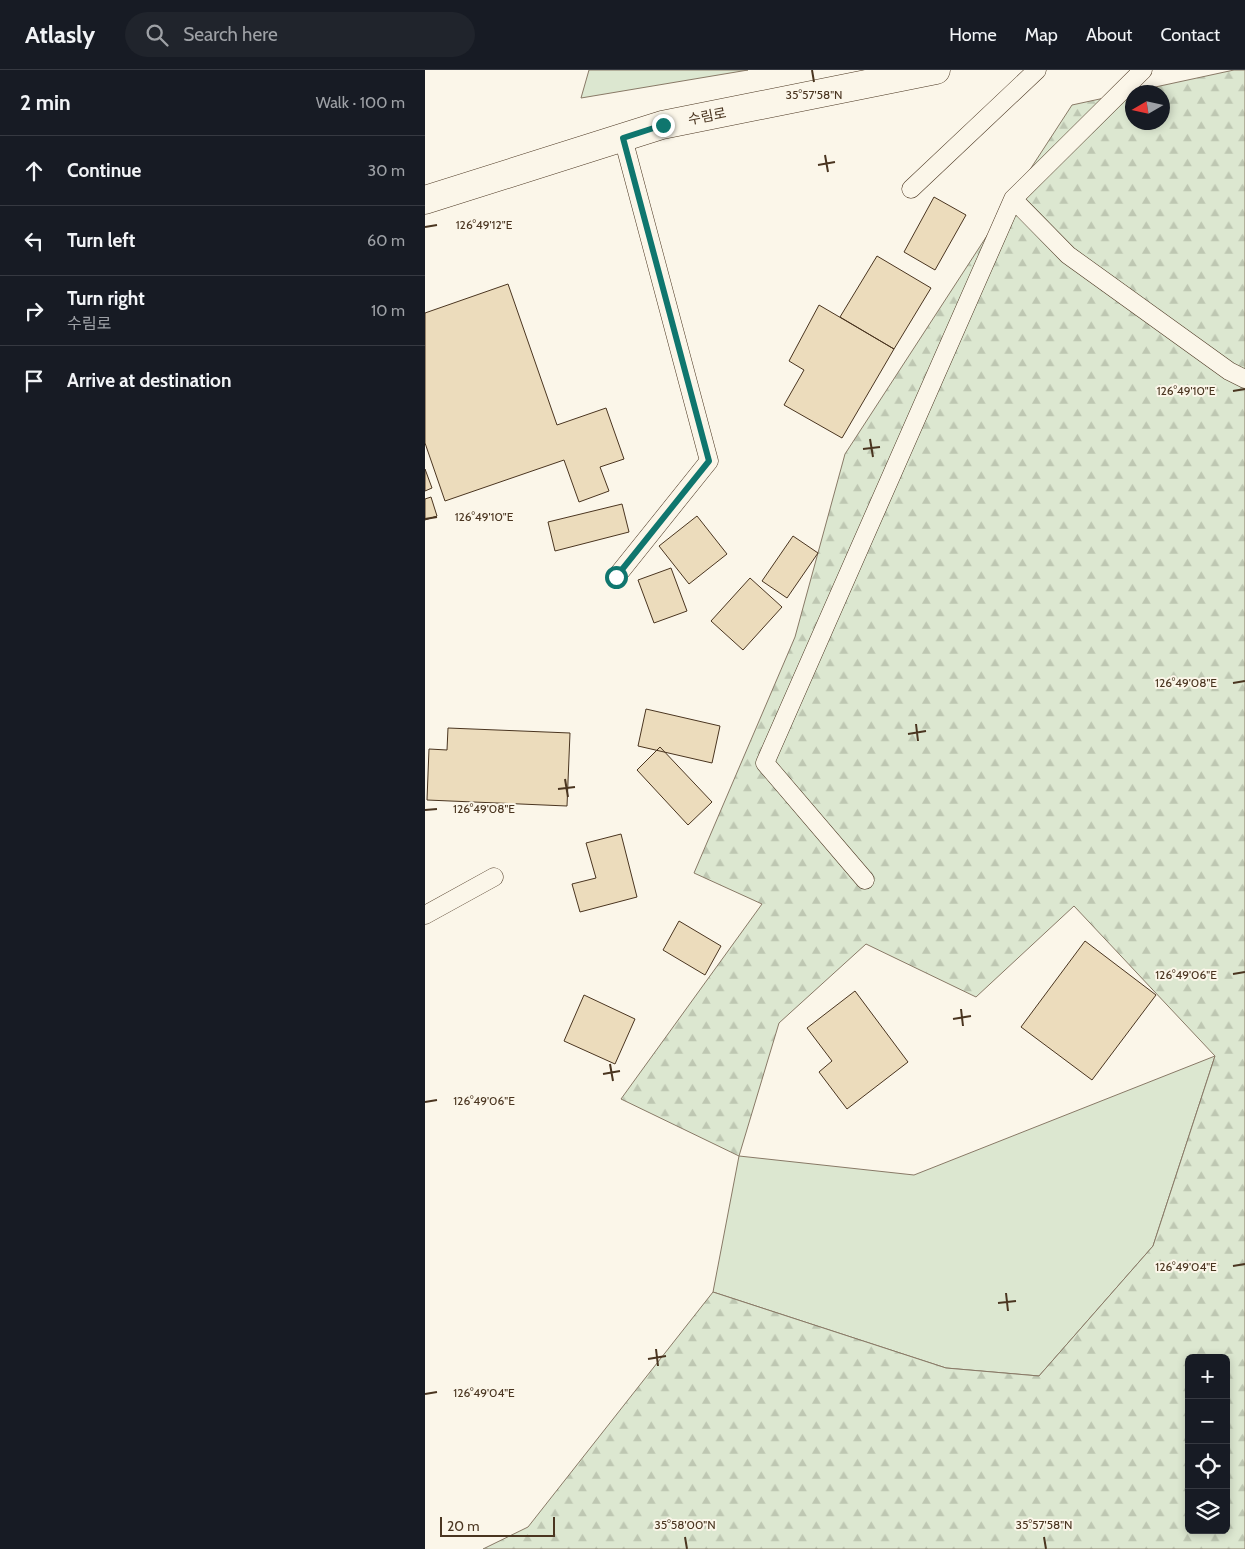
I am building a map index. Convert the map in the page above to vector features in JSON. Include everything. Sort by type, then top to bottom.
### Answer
[{"type":"main road","name":"수림로","points":[[425,200],[663,125],[936,70]]},
{"type":"lane","points":[[911,189],[1037,70]]},
{"type":"lane","points":[[865,880],[765,763],[1013,199],[1143,70]]},
{"type":"lane","points":[[616,577],[709,461],[623,138]]},
{"type":"lane","points":[[1013,199],[1068,255],[1229,371],[1245,379]]},
{"type":"lane","points":[[425,915],[494,877]]},
{"type":"green space","points":[[589,70],[748,70],[581,98]]},
{"type":"green space","points":[[1234,70],[1245,70],[1245,1549],[483,1549],[528,1527],[713,1292],[946,1368],[1039,1376],[1153,1246],[1215,1056],[1074,906],[976,997],[866,944],[779,1023],[739,1156],[621,1099],[762,904],[694,873],[795,637],[845,454],[1072,105],[1125,94],[1125,130],[1170,130],[1170,85],[1165,85]]},
{"type":"green space","points":[[1215,1056],[1153,1246],[1039,1376],[946,1368],[713,1292],[739,1156],[914,1175]]},
{"type":"building","points":[[934,197],[966,215],[935,270],[904,252]]},
{"type":"building","points":[[877,256],[931,288],[894,349],[840,317]]},
{"type":"building","points":[[508,284],[557,425],[606,408],[624,459],[600,467],[609,491],[579,502],[564,460],[445,501],[425,443],[425,313]]},
{"type":"building","points":[[819,305],[894,349],[842,438],[784,405],[804,370],[789,361]]},
{"type":"building","points":[[425,469],[432,488],[425,491]]},
{"type":"building","points":[[431,497],[437,516],[425,520],[425,499]]},
{"type":"building","points":[[622,504],[629,532],[555,551],[548,522]]},
{"type":"building","points":[[697,516],[727,554],[689,584],[659,546]]},
{"type":"building","points":[[793,536],[818,553],[787,598],[762,581]]},
{"type":"building","points":[[671,568],[687,611],[654,623],[638,580]]},
{"type":"building","points":[[750,578],[782,607],[743,650],[711,621]]},
{"type":"building","points":[[646,709],[720,726],[712,763],[638,746]]},
{"type":"building","points":[[448,728],[570,733],[567,806],[427,800],[429,749],[447,750]]},
{"type":"building","points":[[660,747],[712,802],[688,825],[637,770]]},
{"type":"building","points":[[621,834],[637,897],[580,912],[572,884],[596,878],[586,843]]},
{"type":"building","points":[[679,921],[721,946],[705,975],[663,950]]},
{"type":"building","points":[[1085,941],[1156,995],[1092,1080],[1021,1027]]},
{"type":"building","points":[[855,991],[908,1062],[847,1109],[819,1072],[832,1061],[807,1028]]},
{"type":"building","points":[[584,995],[635,1019],[615,1064],[564,1041]]},
{"type":"route","points":[[616,577],[709,461],[623,138],[663,125]]}]
